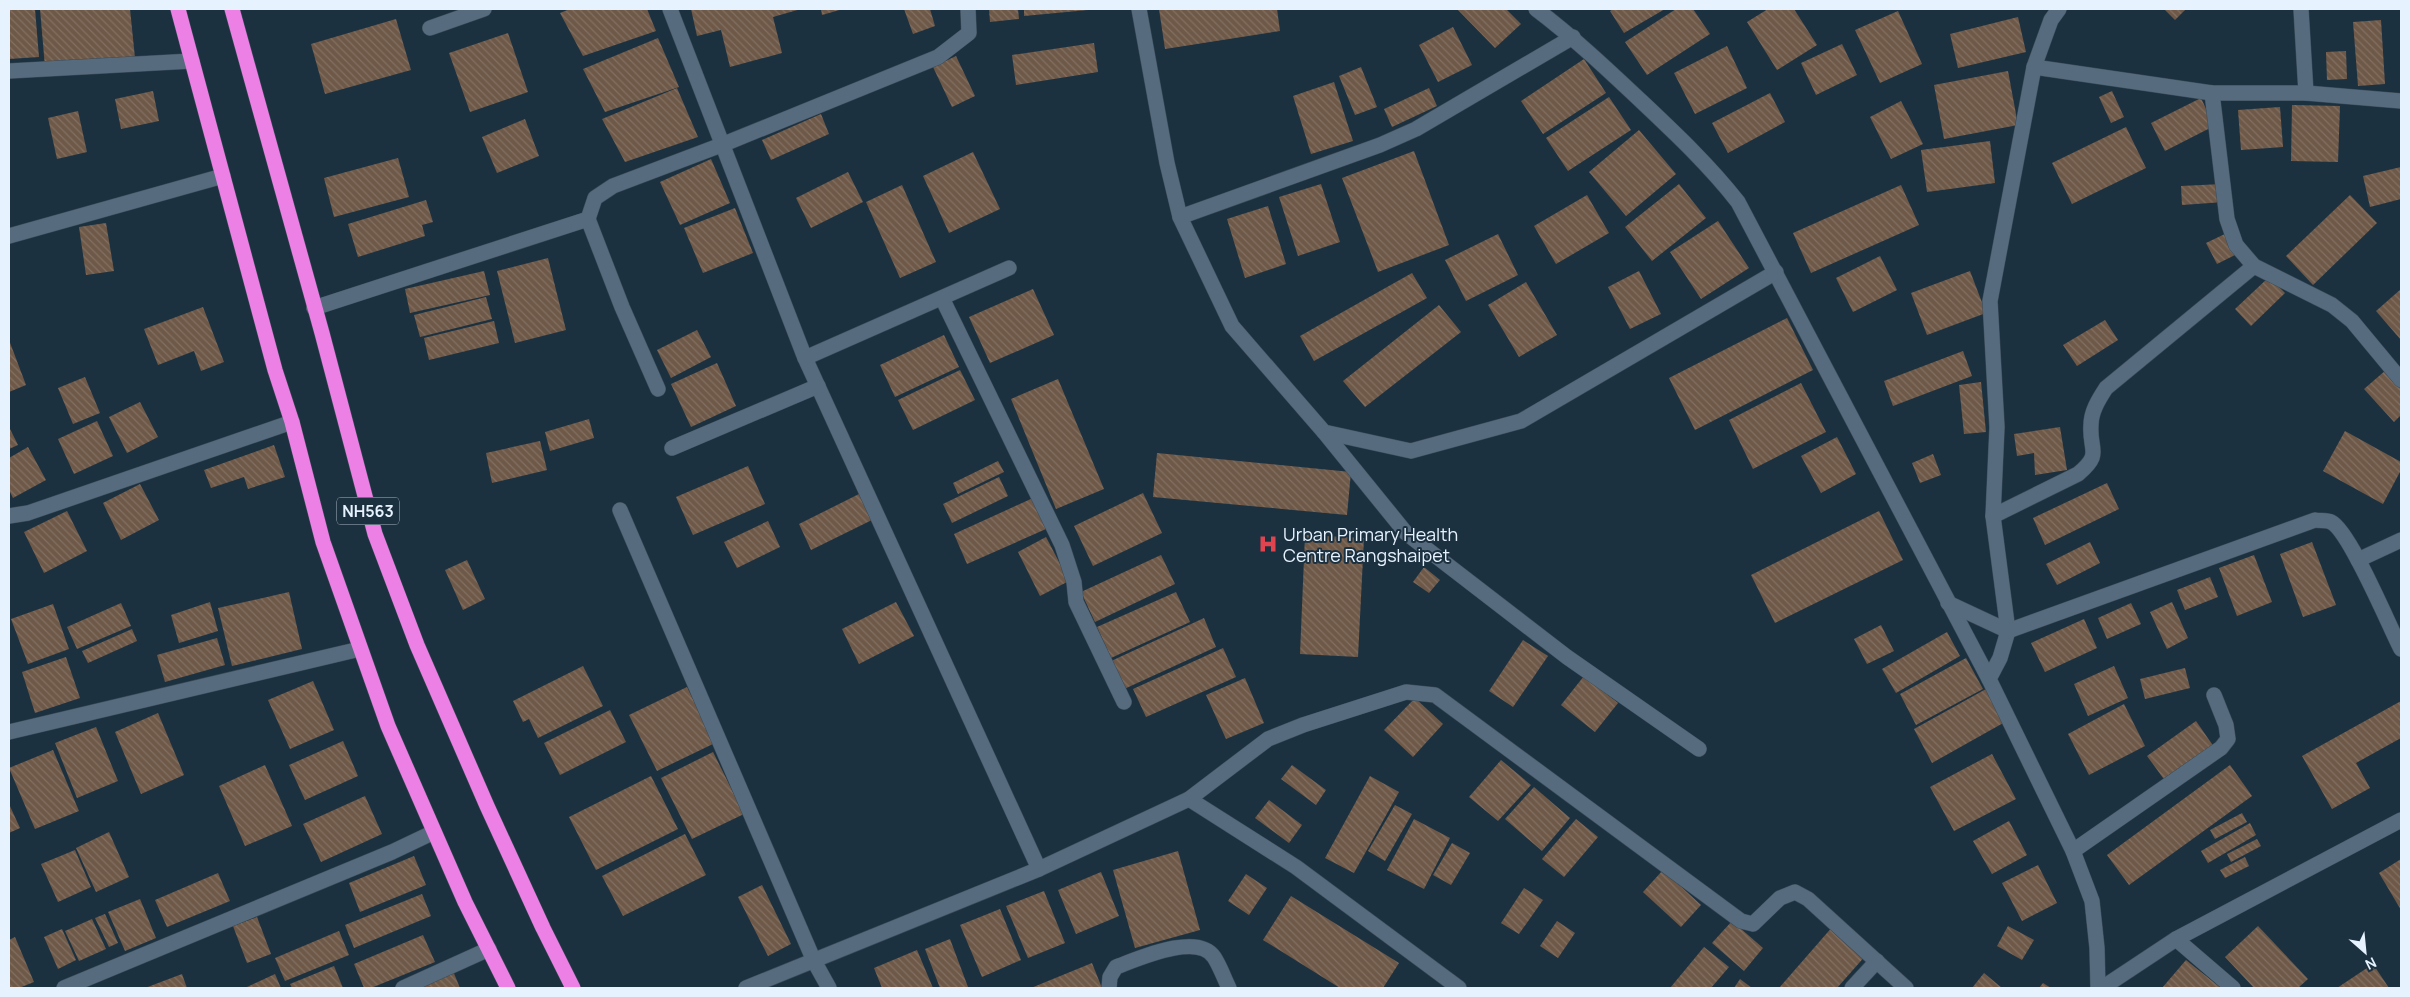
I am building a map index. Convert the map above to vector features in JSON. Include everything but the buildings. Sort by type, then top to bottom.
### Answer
[{"type":"highway","name":"NH563","points":[[178,9],[275,370],[292,422],[324,542],[360,649],[388,726],[434,832],[508,988]]},
{"type":"highway","name":"NH563","points":[[232,9],[375,534],[418,646],[487,806],[573,988]]},
{"type":"street","points":[[430,28],[484,9]]},
{"type":"street","points":[[670,9],[724,144],[805,358],[1039,869]]},
{"type":"street","points":[[658,389],[622,307],[588,219],[595,198],[612,186],[724,144],[938,57],[969,33],[968,9]]},
{"type":"street","points":[[1138,9],[1167,164],[1180,217],[1232,326],[1324,432],[1406,533],[1567,657],[1699,750]]},
{"type":"street","points":[[1536,9],[1573,37],[1713,170],[1738,202],[1989,679],[2073,851],[2092,900],[2097,948],[2098,988]]},
{"type":"street","points":[[1989,679],[2000,658],[2008,631],[1993,516],[1997,427],[1990,301],[2034,66],[2051,20],[2059,9]]},
{"type":"street","points":[[2301,9],[2306,93]]},
{"type":"street","points":[[1180,217],[1380,145],[1416,129],[1573,37]]},
{"type":"street","points":[[9,71],[192,61]]},
{"type":"street","points":[[2034,66],[2212,93],[2306,93],[2401,101]]},
{"type":"street","points":[[2212,93],[2227,219],[2236,245],[2254,266],[2332,305],[2352,321],[2401,380]]},
{"type":"street","points":[[9,236],[223,176]]},
{"type":"street","points":[[314,308],[588,219]]},
{"type":"street","points":[[1993,516],[2078,474],[2090,464],[2094,452],[2090,424],[2096,403],[2106,388],[2254,266]]},
{"type":"street","points":[[805,358],[1009,268]]},
{"type":"street","points":[[1324,432],[1411,451],[1521,421],[1776,272]]},
{"type":"street","points":[[942,298],[1062,545],[1074,582],[1076,602],[1124,702]]},
{"type":"street","points":[[672,448],[818,386]]},
{"type":"street","points":[[9,516],[28,514],[292,422]]},
{"type":"street","points":[[620,510],[814,961],[829,988]]},
{"type":"street","points":[[1948,603],[2008,631],[2315,520],[2330,522],[2340,531],[2358,560],[2401,649]]},
{"type":"street","points":[[2358,560],[2401,540]]},
{"type":"street","points":[[9,732],[360,649]]},
{"type":"street","points":[[746,988],[1039,869],[1189,799],[1268,739],[1303,725],[1406,692],[1435,695],[1741,921],[1753,924],[1780,898],[1795,892],[1808,899],[1906,988]]},
{"type":"street","points":[[2073,851],[2221,748],[2228,739],[2226,725],[2214,695]]},
{"type":"street","points":[[1189,799],[1296,867],[1459,988]]},
{"type":"street","points":[[2102,988],[2176,939],[2401,820]]},
{"type":"street","points":[[64,988],[392,852],[434,832]]},
{"type":"street","points":[[2176,939],[2233,988]]},
{"type":"street","points":[[1109,988],[1110,977],[1116,967],[1181,946],[1198,946],[1213,955],[1229,988]]},
{"type":"street","points":[[403,988],[489,949]]},
{"type":"street","points":[[1852,988],[1877,961]]},
{"type":"place","name":"Urban Primary Health Centre Rangshaipet","points":[[1268,544]]}]
